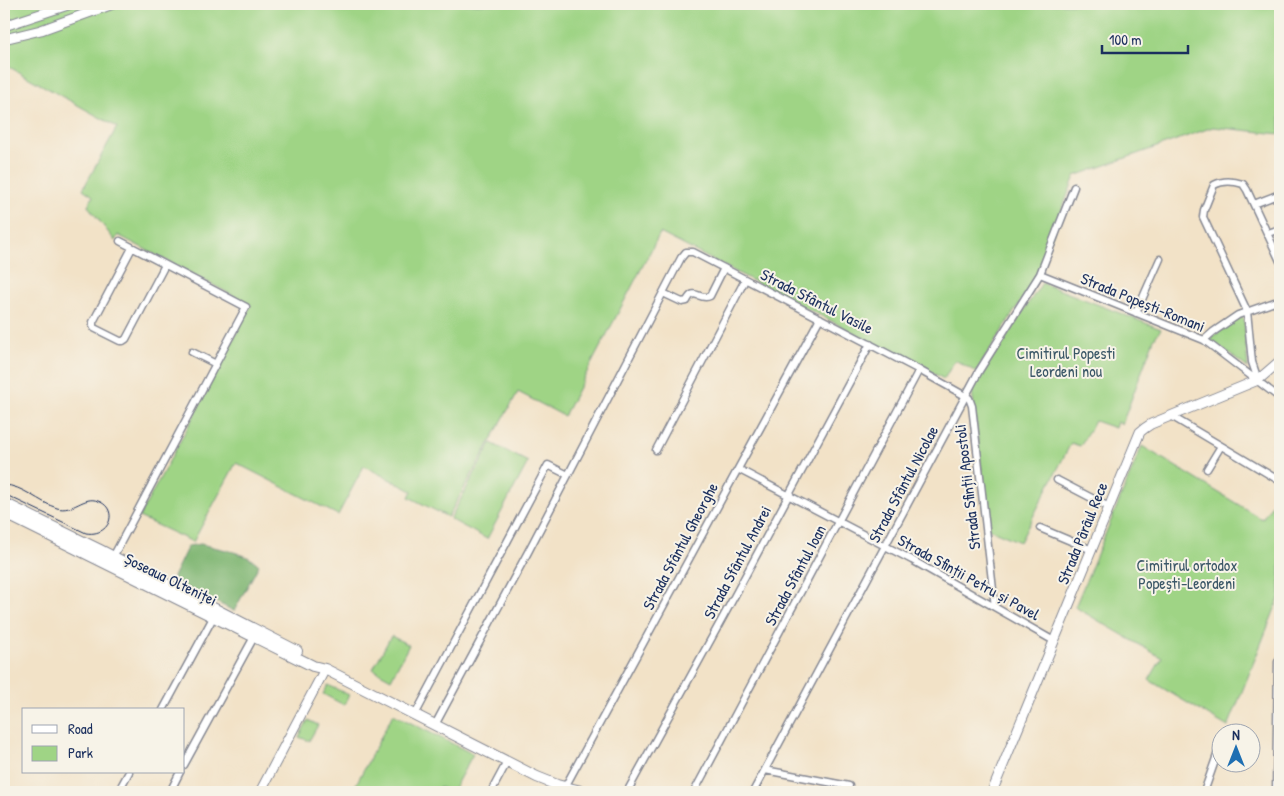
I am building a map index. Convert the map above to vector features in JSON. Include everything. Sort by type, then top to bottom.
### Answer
[{"type":"main road","name":"Șoseaua Olteniței","points":[[4,503],[113,557],[215,613],[254,637],[313,666],[325,669],[544,780],[581,792]]},
{"type":"main road","name":"Șoseaua Olteniței","points":[[4,513],[316,661],[325,669]]},
{"type":"street","points":[[4,26],[71,4]]},
{"type":"street","points":[[4,39],[41,30],[113,4]]},
{"type":"street","points":[[37,16],[41,30]]},
{"type":"street","points":[[1258,380],[1252,362],[1247,311],[1203,217],[1214,185],[1237,182],[1245,186],[1280,261]]},
{"type":"street","name":"Strada Sfântul Nicolae","points":[[753,792],[979,371],[1040,274],[1074,187]]},
{"type":"street","points":[[1254,204],[1280,194]]},
{"type":"street","points":[[1268,233],[1280,229]]},
{"type":"street","points":[[120,241],[165,265],[126,339],[120,342],[94,328],[93,322],[132,248]]},
{"type":"street","points":[[435,725],[681,258],[686,252],[693,252],[745,280]]},
{"type":"street","points":[[1136,313],[1160,259]]},
{"type":"street","name":"Șoseaua Olteniței","points":[[113,557],[246,307],[165,265]]},
{"type":"street","points":[[663,293],[682,302],[687,301],[692,294],[704,298],[708,297],[724,268]]},
{"type":"street","name":"Strada Popești-Romani","points":[[1040,274],[1204,340],[1280,398]]},
{"type":"street","name":"Strada Sfântul Vasile","points":[[656,450],[745,280],[966,396]]},
{"type":"street","points":[[1204,340],[1233,318],[1247,311],[1280,300]]},
{"type":"street","name":"Strada Sfântul Gheorghe","points":[[565,787],[820,318]]},
{"type":"street","name":"Strada Sfântul Andrei","points":[[627,792],[870,344]]},
{"type":"street","points":[[192,352],[216,364]]},
{"type":"street","name":"Strada Pârâul Rece","points":[[995,791],[1140,432],[1148,426],[1258,380],[1280,361]]},
{"type":"street","name":"Strada Sfântul Ioan","points":[[694,792],[919,370]]},
{"type":"street","name":"Strada Sfinții Apostoli","points":[[966,396],[971,401],[972,406],[995,607]]},
{"type":"street","points":[[1171,416],[1280,481]]},
{"type":"street","points":[[1207,469],[1220,446]]},
{"type":"street","points":[[415,715],[548,465],[568,475]]},
{"type":"street","name":"Strada Sfinții Petru și Pavel","points":[[738,469],[885,546],[1054,641]]},
{"type":"street","points":[[1057,480],[1109,507]]},
{"type":"street","points":[[1040,528],[1092,550]]},
{"type":"street","points":[[164,708],[215,613]]},
{"type":"street","points":[[185,764],[254,637]]},
{"type":"street","points":[[1277,788],[1278,662],[1280,658]]},
{"type":"street","points":[[260,792],[325,669]]},
{"type":"street","points":[[491,792],[507,762]]},
{"type":"street","points":[[1204,792],[1212,769]]},
{"type":"street","points":[[765,770],[849,786]]},
{"type":"street","points":[[118,792],[128,774]]},
{"type":"street","points":[[170,792],[179,774]]},
{"type":"green space","points":[[4,4],[1280,4],[1280,134],[1213,127],[1075,176],[1036,277],[976,372],[955,360],[944,379],[660,233],[564,416],[518,392],[448,517],[409,497],[412,491],[364,466],[338,515],[236,463],[193,542],[139,517],[251,305],[118,235],[115,241],[88,206],[93,196],[83,189],[117,127],[4,64]]},
{"type":"green space","name":"Cimitirul Popesti Leordeni nou","points":[[1042,283],[1161,329],[1154,339],[1122,424],[1117,422],[1115,428],[1095,421],[1080,446],[1071,443],[1020,542],[989,529],[972,391],[981,374]]},
{"type":"green space","points":[[1241,317],[1244,319],[1248,368],[1212,341],[1212,337]]},
{"type":"green space","points":[[491,443],[528,462],[487,539],[450,519]]},
{"type":"green space","name":"Cimitirul ortodox Popești-Leordeni","points":[[1142,446],[1262,519],[1280,493],[1280,596],[1229,724],[1223,724],[1149,680],[1162,658],[1075,607]]},
{"type":"green space","points":[[201,544],[240,554],[259,565],[234,611],[174,581],[173,577],[188,546]]},
{"type":"green space","points":[[391,636],[409,645],[391,679],[373,669]]},
{"type":"green space","points":[[328,685],[349,695],[344,705],[323,694]]},
{"type":"green space","points":[[393,714],[473,754],[452,792],[439,787],[436,792],[352,792]]},
{"type":"green space","points":[[308,720],[318,725],[309,741],[299,737]]},
{"type":"tram line","points":[[4,485],[24,491],[57,508],[68,508],[88,500],[98,501],[109,510],[109,521],[101,531],[86,533],[4,494]]}]
